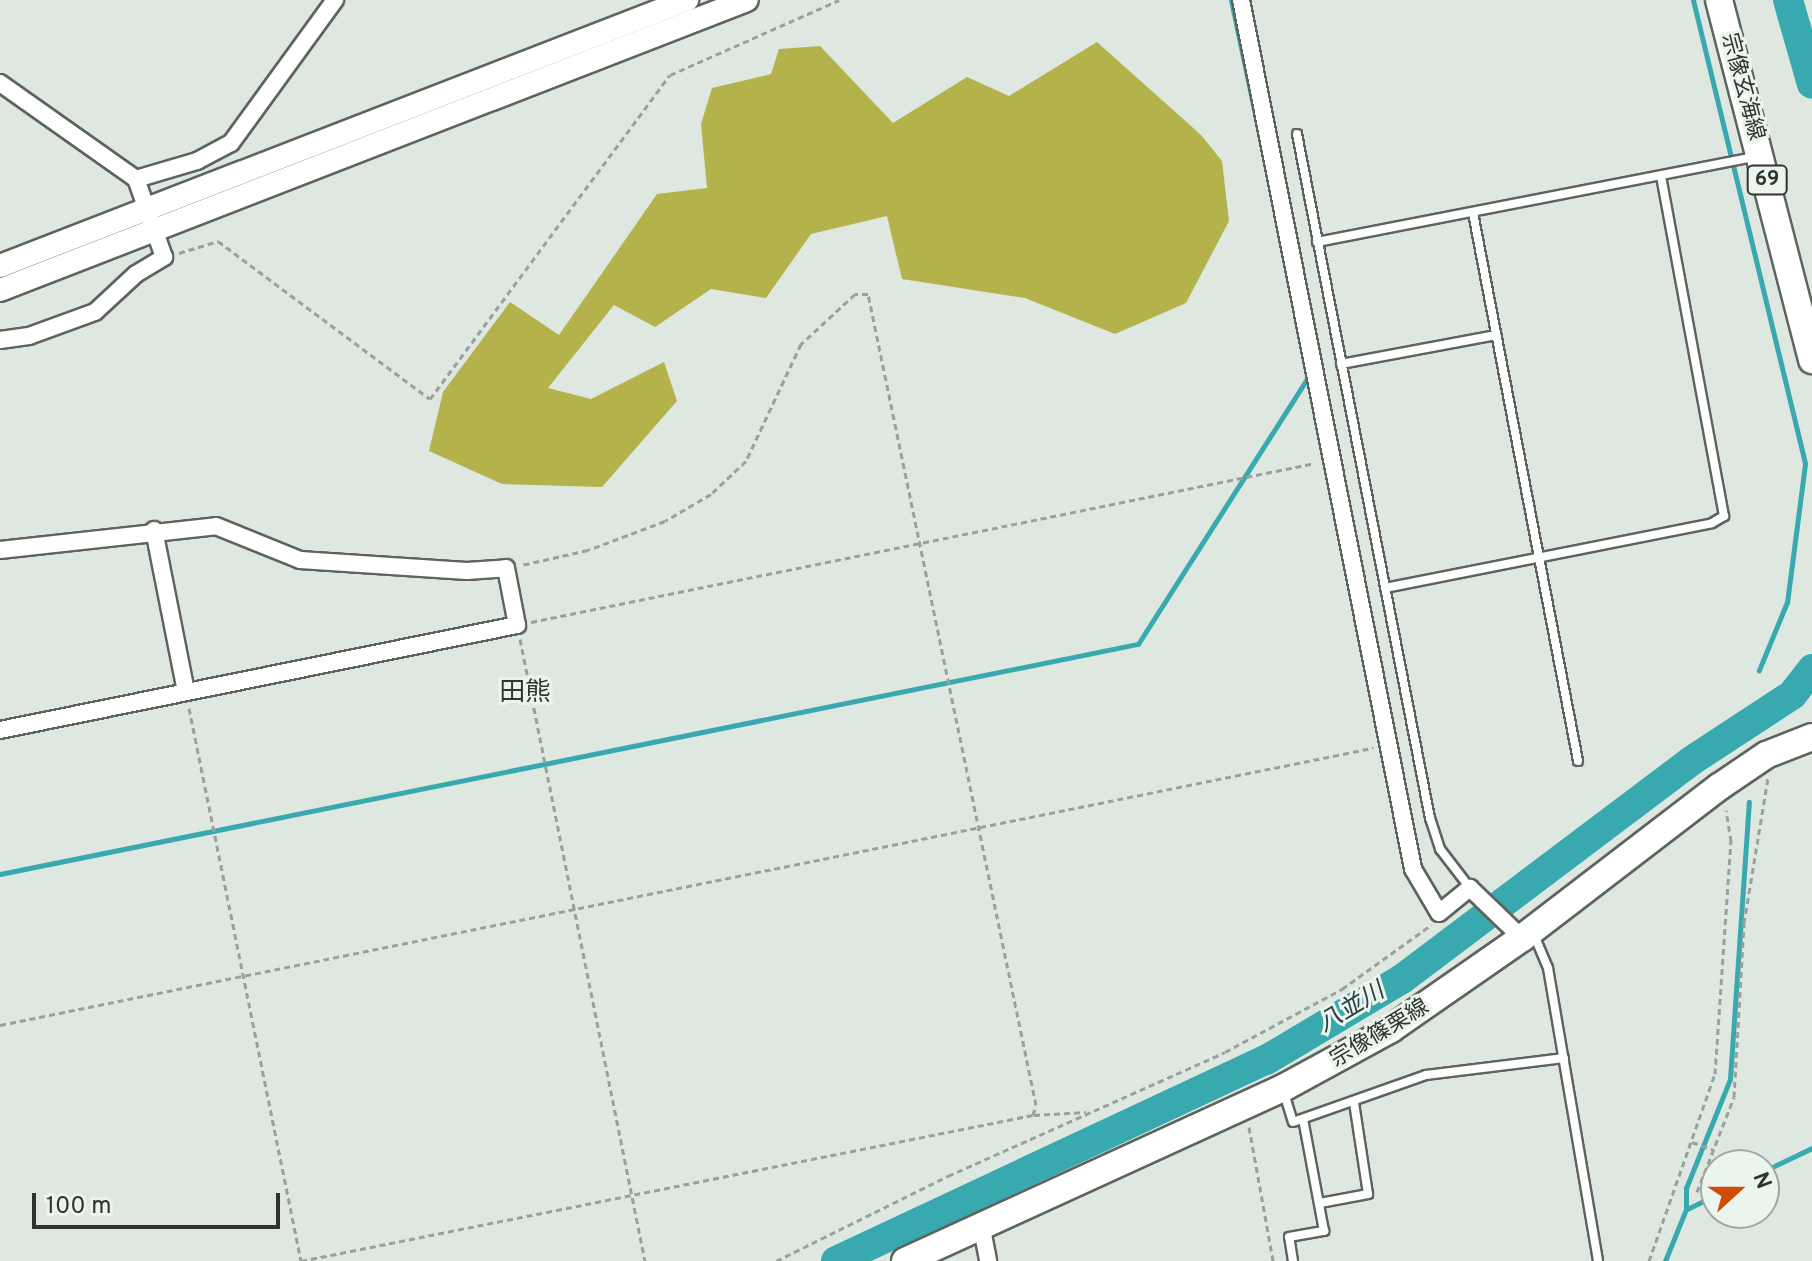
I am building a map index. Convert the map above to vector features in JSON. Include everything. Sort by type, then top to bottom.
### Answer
[{"type":"main road","name":"宗像玄海線","points":[[1719,0],[1752,158],[1812,360]]},
{"type":"main road","name":"宗像篠栗線","points":[[905,1261],[1283,1088],[1391,1029],[1719,787],[1766,755],[1812,737]]},
{"type":"street","points":[[136,179],[197,161],[231,143],[335,0]]},
{"type":"street","points":[[0,266],[687,0]]},
{"type":"street","points":[[0,290],[747,0]]},
{"type":"street","points":[[1241,0],[1279,172],[1331,460],[1413,869],[1439,913],[1446,912],[1475,892],[1523,933]]},
{"type":"street","points":[[0,83],[136,179],[164,257],[136,274],[95,312],[29,336],[0,340]]},
{"type":"street","points":[[0,550],[154,530],[216,526],[300,560],[467,571],[506,568],[517,625],[0,730]]},
{"type":"street","points":[[154,530],[186,692]]},
{"type":"street","points":[[981,1224],[988,1261]]},
{"type":"lane","points":[[1297,134],[1430,818],[1440,849],[1475,892]]},
{"type":"lane","points":[[1317,242],[1752,158]]},
{"type":"lane","points":[[1385,588],[1712,523],[1724,516],[1661,177]]},
{"type":"lane","points":[[1473,213],[1578,761]]},
{"type":"lane","points":[[1341,364],[1496,335]]},
{"type":"lane","points":[[1523,933],[1548,968],[1598,1261]]},
{"type":"lane","points":[[1283,1088],[1293,1122],[1354,1103],[1426,1075],[1564,1058]]},
{"type":"lane","points":[[1320,1203],[1368,1194],[1354,1103]]},
{"type":"lane","points":[[1293,1261],[1289,1237],[1324,1231],[1303,1119]]},
{"type":"path","points":[[164,257],[218,241],[430,399],[670,75],[839,0]]},
{"type":"path","points":[[506,568],[588,550],[665,521],[711,494],[746,461],[801,344],[861,291],[872,300],[1036,1105],[1033,1115]]},
{"type":"path","points":[[645,1261],[517,625],[1331,460]]},
{"type":"path","points":[[186,692],[301,1261],[1033,1115],[1090,1112]]},
{"type":"path","points":[[0,1025],[1386,746]]},
{"type":"path","points":[[1714,1149],[1734,1097],[1744,923],[1768,781],[1766,755]]},
{"type":"path","points":[[1649,1261],[1715,1074],[1731,841],[1719,787]]},
{"type":"path","points":[[776,1261],[1090,1112],[1225,1052],[1342,989],[1446,912]]},
{"type":"path","points":[[1245,1105],[1273,1261]]},
{"type":"path","points":[[1692,1142],[1711,1149]]},
{"type":"path","points":[[1697,1192],[1700,1185]]},
{"type":"shaded area","points":[[1097,42],[1201,135],[1222,161],[1229,221],[1186,303],[1115,334],[1025,298],[902,279],[887,216],[811,234],[766,298],[711,289],[655,327],[614,305],[548,388],[591,399],[664,362],[677,401],[602,487],[502,484],[429,451],[443,392],[510,302],[559,335],[657,194],[707,188],[701,124],[712,88],[771,74],[779,49],[820,46],[893,123],[967,77],[1009,96]]},
{"type":"waterway","points":[[1231,0],[1266,166]]},
{"type":"waterway","points":[[1693,0],[1805,464],[1787,602],[1759,670]]},
{"type":"waterway","points":[[1788,0],[1812,84]]},
{"type":"waterway","points":[[0,874],[1138,644],[1309,376]]},
{"type":"waterway","name":"八並川","points":[[836,1261],[1266,1060],[1402,979],[1691,761],[1792,695],[1812,669]]},
{"type":"waterway","points":[[1665,1261],[1686,1209],[1686,1188],[1730,1079],[1749,802]]},
{"type":"waterway","points":[[1780,1163],[1812,1148]]},
{"type":"waterway","points":[[1687,1209],[1700,1203]]},
{"type":"district","name":"田熊","points":[[525,694]]}]
